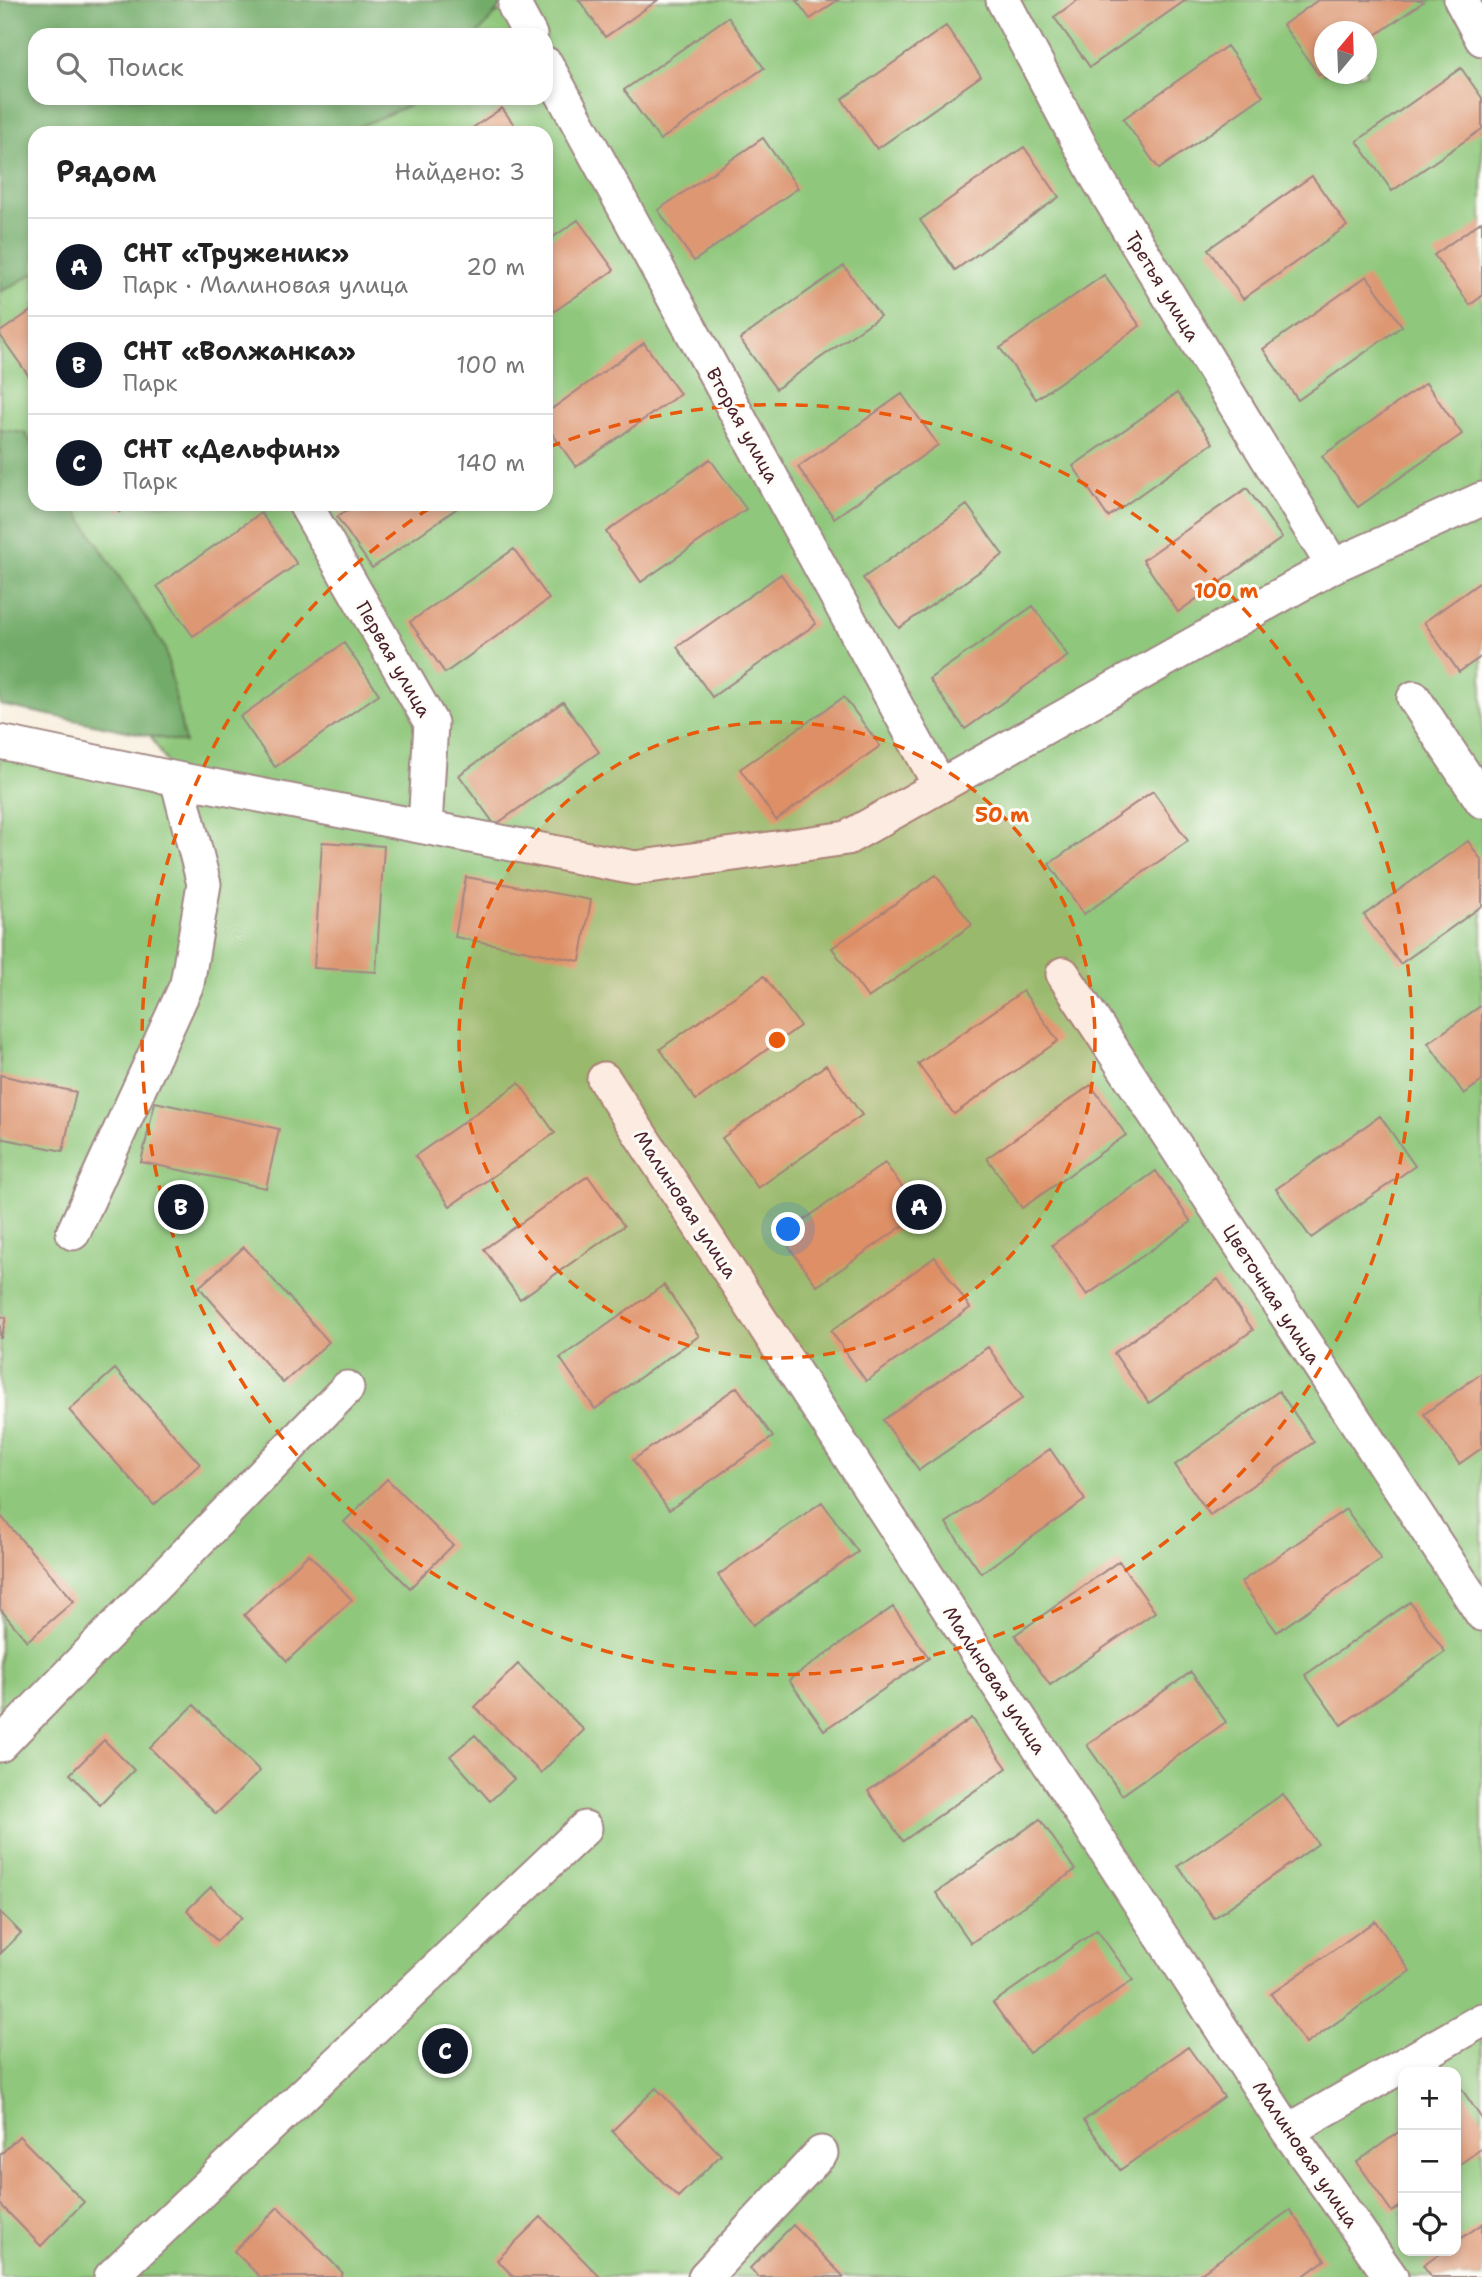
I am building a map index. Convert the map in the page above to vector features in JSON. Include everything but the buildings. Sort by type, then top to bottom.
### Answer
[{"type":"street","name":"Третья улица","points":[[1003,0],[1098,179],[1333,566]]},
{"type":"street","points":[[1461,0],[1482,39]]},
{"type":"street","name":"Вторая улица","points":[[553,77],[940,786]]},
{"type":"street","points":[[0,741],[177,779],[635,868],[847,838],[1333,566],[1482,499]]},
{"type":"street","name":"Первая улица","points":[[309,511],[431,723],[425,827]]},
{"type":"street","points":[[1415,698],[1482,801]]},
{"type":"street","points":[[73,1233],[187,984],[204,884],[177,779]]},
{"type":"street","name":"Цветочная улица","points":[[1063,974],[1482,1614]]},
{"type":"street","name":"Малиновая улица","points":[[604,1079],[1288,2131],[1391,2277]]},
{"type":"street","points":[[0,1745],[347,1388]]},
{"type":"street","points":[[111,2277],[585,1828]]},
{"type":"street","points":[[1288,2131],[1482,2020]]},
{"type":"street","points":[[705,2277],[821,2153]]},
{"type":"green space","points":[[0,0],[506,0],[483,28],[28,28],[28,105],[410,105],[360,126],[28,126],[28,277],[0,292]]},
{"type":"green space","points":[[528,0],[1482,0],[1482,2277],[0,2277],[0,748],[176,778],[0,487],[0,193],[28,183],[28,511],[553,511],[553,126],[185,126],[244,105],[553,105],[553,28],[457,28]]},
{"type":"green space","points":[[0,430],[25,433],[28,438],[28,511],[77,511],[165,648],[185,743],[0,705]]},
{"type":"place","name":"СНТ «Волжанка»","points":[[181,1207]]},
{"type":"place","name":"СНТ «Труженик»","points":[[919,1207]]},
{"type":"place","name":"СНТ «Дельфин»","points":[[445,2051]]}]
